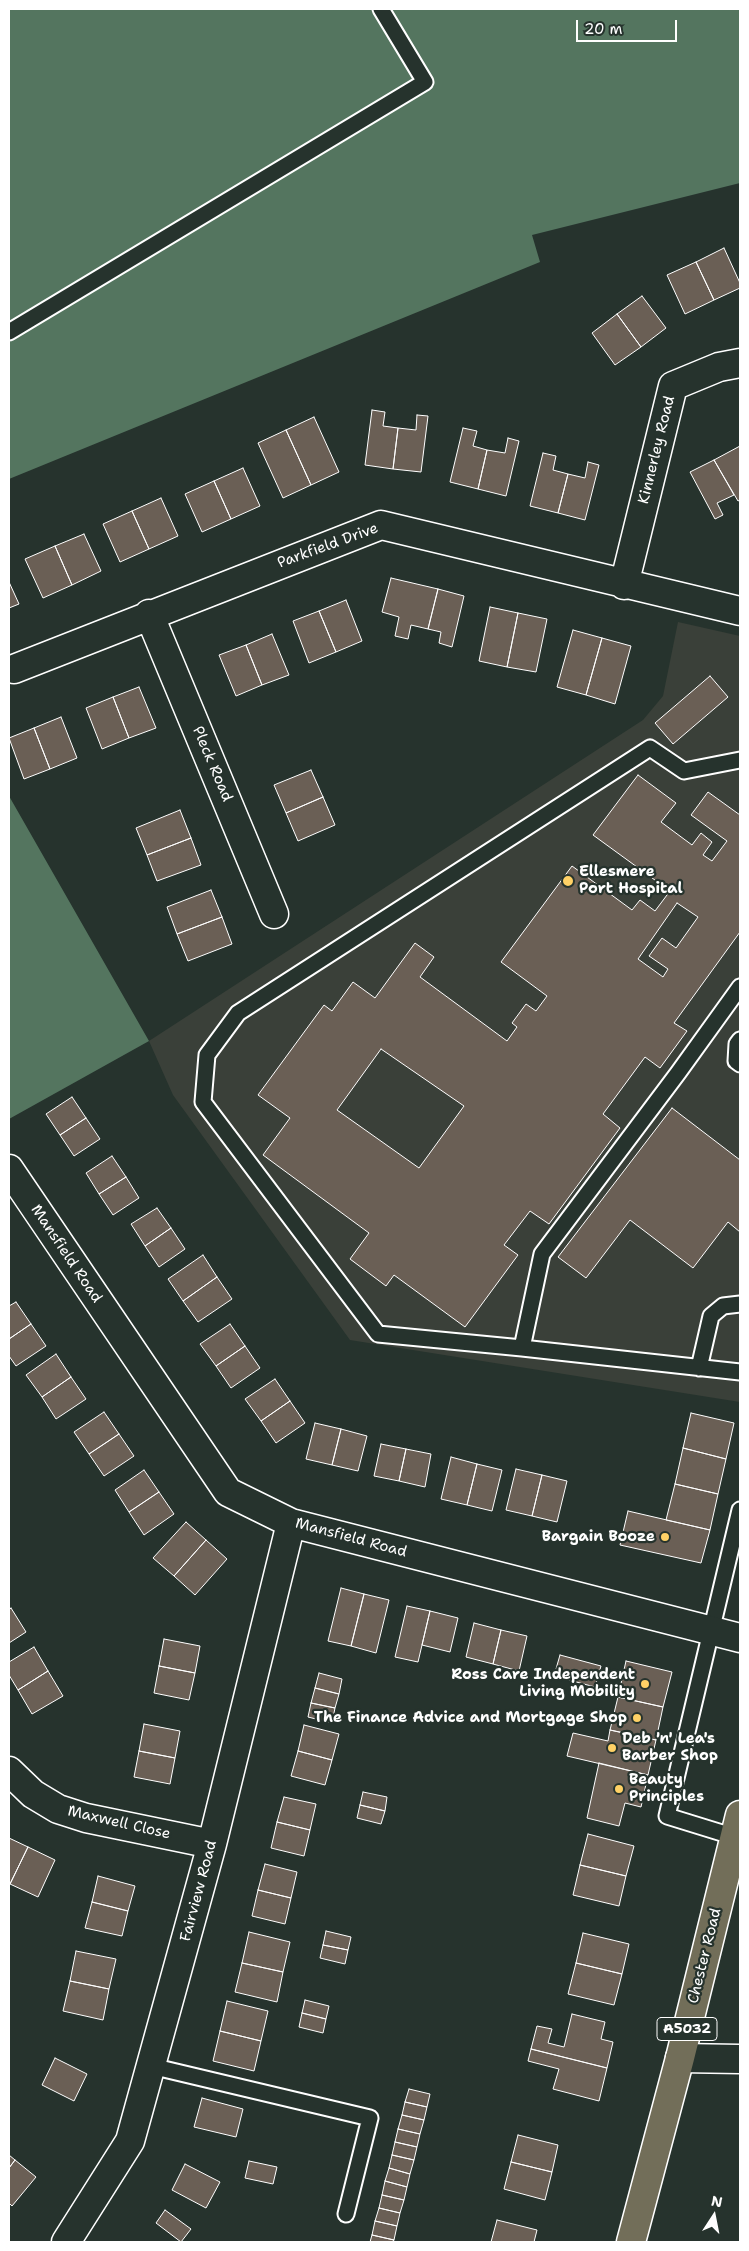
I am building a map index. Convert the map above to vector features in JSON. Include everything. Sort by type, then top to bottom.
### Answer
[{"type":"main road","name":"Chester Road","points":[[632,2242],[680,2058],[737,1826]]},
{"type":"street","name":"Kinnerley Road","points":[[624,585],[673,386],[719,367],[740,363]]},
{"type":"street","name":"Parkfield Drive","points":[[14,669],[380,525],[740,612]]},
{"type":"street","name":"Pleck Road","points":[[150,614],[274,914]]},
{"type":"street","name":"Mansfield Road","points":[[9,1169],[228,1492],[291,1523],[740,1638]]},
{"type":"street","name":"Fairview Road","points":[[66,2242],[130,2141],[212,1844],[291,1523]]},
{"type":"street","name":"Maxwell Close","points":[[9,1771],[33,1794],[58,1809],[86,1818],[212,1844]]},
{"type":"street","points":[[680,2058],[740,2059]]},
{"type":"lane","points":[[9,332],[425,82],[381,9]]},
{"type":"lane","points":[[740,760],[684,770],[650,748],[238,1013],[207,1055],[203,1102],[378,1334],[740,1372]]},
{"type":"lane","points":[[522,1348],[542,1254],[740,987]]},
{"type":"lane","points":[[740,1040],[737,1044],[736,1061],[740,1064]]},
{"type":"lane","points":[[699,1368],[711,1316],[723,1306],[740,1304]]},
{"type":"lane","points":[[737,1826],[667,1816],[740,1510]]},
{"type":"lane","points":[[151,2066],[370,2118],[346,2214]]},
{"type":"shaded area","name":"Ellesmere Port Hospital","points":[[678,622],[740,636],[740,1402],[350,1340],[173,1095],[149,1041],[643,720],[663,696]]},
{"type":"green space","points":[[9,9],[740,9],[740,183],[532,235],[540,262],[9,479]]},
{"type":"green space","points":[[9,796],[149,1041],[9,1119]]},
{"type":"building","points":[[724,248],[740,283],[740,288],[714,300],[696,262]]},
{"type":"building","points":[[696,262],[714,300],[685,314],[667,275]]},
{"type":"building","points":[[642,296],[666,328],[641,347],[617,314]]},
{"type":"building","points":[[617,314],[641,347],[615,365],[592,333]]},
{"type":"building","points":[[372,410],[385,412],[383,426],[398,428],[393,469],[365,465]]},
{"type":"building","points":[[417,415],[428,416],[421,472],[393,469],[398,428],[416,430]]},
{"type":"building","points":[[314,417],[339,472],[311,485],[286,430]]},
{"type":"building","points":[[463,428],[477,431],[473,446],[487,450],[478,489],[450,482]]},
{"type":"building","points":[[286,430],[311,485],[283,498],[258,443]]},
{"type":"building","points":[[508,438],[519,441],[506,496],[478,489],[487,450],[505,453]]},
{"type":"building","points":[[740,446],[740,500],[738,501],[714,460]]},
{"type":"building","points":[[543,453],[556,456],[553,470],[568,474],[558,513],[530,506]]},
{"type":"building","points":[[714,460],[734,495],[717,503],[723,515],[715,519],[690,472]]},
{"type":"building","points":[[588,462],[599,465],[585,520],[558,513],[568,474],[585,478]]},
{"type":"building","points":[[243,468],[260,506],[231,519],[214,481]]},
{"type":"building","points":[[214,481],[231,519],[202,532],[185,494]]},
{"type":"building","points":[[161,498],[178,536],[149,549],[132,511]]},
{"type":"building","points":[[132,511],[149,549],[120,562],[103,524]]},
{"type":"building","points":[[84,534],[101,571],[72,585],[55,546]]},
{"type":"building","points":[[55,546],[72,585],[43,598],[25,559]]},
{"type":"building","points":[[391,578],[438,589],[428,629],[411,625],[408,639],[395,636],[399,617],[382,612]]},
{"type":"building","points":[[9,582],[19,604],[9,608]]},
{"type":"building","points":[[438,589],[464,596],[452,647],[439,643],[441,632],[428,629]]},
{"type":"building","points":[[346,600],[362,641],[336,652],[319,611]]},
{"type":"building","points":[[490,607],[518,613],[507,667],[479,661]]},
{"type":"building","points":[[319,611],[336,652],[309,663],[293,621]]},
{"type":"building","points":[[518,613],[547,619],[536,672],[507,667]]},
{"type":"building","points":[[573,630],[602,638],[586,695],[557,687]]},
{"type":"building","points":[[272,634],[289,675],[262,685],[246,645]]},
{"type":"building","points":[[602,638],[631,646],[615,704],[586,695]]},
{"type":"building","points":[[246,645],[262,685],[236,696],[219,655]]},
{"type":"building","points":[[710,676],[728,697],[673,744],[655,723]]},
{"type":"building","points":[[139,687],[156,728],[129,738],[113,697]]},
{"type":"building","points":[[113,697],[129,738],[102,749],[86,708]]},
{"type":"building","points":[[61,717],[77,758],[50,769],[34,728]]},
{"type":"building","points":[[34,728],[50,769],[24,779],[9,738]]},
{"type":"building","points":[[311,770],[323,797],[286,813],[274,785]]},
{"type":"building","points":[[638,775],[676,803],[661,822],[692,845],[701,833],[712,842],[703,855],[712,861],[727,841],[691,815],[708,792],[740,815],[740,932],[674,1023],[687,1031],[660,1068],[645,1057],[603,1114],[620,1128],[549,1224],[530,1211],[504,1245],[518,1255],[465,1327],[394,1275],[386,1286],[350,1259],[369,1233],[263,1155],[290,1118],[258,1095],[324,1005],[332,1011],[353,982],[375,998],[415,943],[434,957],[420,977],[507,1041],[517,1027],[512,1023],[526,1004],[536,1011],[547,996],[501,962],[572,866],[632,910],[640,900],[655,911],[670,891],[593,835]],"holes":[[[677,903],[698,917],[676,948],[662,938],[649,956],[668,969],[663,977],[638,959]],[[381,1049],[464,1106],[419,1168],[337,1110]]]},
{"type":"building","points":[[323,797],[335,825],[298,841],[286,813]]},
{"type":"building","points":[[180,810],[191,838],[147,855],[136,828]]},
{"type":"building","points":[[191,838],[201,865],[157,881],[147,855]]},
{"type":"building","points":[[211,890],[222,917],[177,934],[167,907]]},
{"type":"building","points":[[222,917],[232,944],[188,961],[177,934]]},
{"type":"building","points":[[72,1097],[86,1118],[60,1135],[46,1114]]},
{"type":"building","points":[[672,1108],[740,1160],[740,1232],[728,1222],[693,1268],[630,1220],[586,1278],[558,1257]]},
{"type":"building","points":[[86,1118],[100,1139],[74,1156],[60,1135]]},
{"type":"building","points":[[112,1156],[126,1177],[99,1194],[86,1173]]},
{"type":"building","points":[[126,1177],[139,1198],[113,1215],[99,1194]]},
{"type":"building","points":[[157,1208],[171,1228],[145,1246],[131,1224]]},
{"type":"building","points":[[171,1228],[185,1249],[159,1267],[145,1246]]},
{"type":"building","points":[[203,1255],[217,1277],[183,1301],[168,1279]]},
{"type":"building","points":[[217,1277],[232,1299],[198,1322],[183,1301]]},
{"type":"building","points":[[16,1302],[31,1324],[9,1339],[9,1306]]},
{"type":"building","points":[[31,1324],[46,1346],[16,1366],[9,1356],[9,1339]]},
{"type":"building","points":[[230,1324],[245,1346],[216,1366],[200,1344]]},
{"type":"building","points":[[245,1346],[260,1368],[231,1388],[216,1366]]},
{"type":"building","points":[[56,1354],[71,1377],[42,1397],[26,1375]]},
{"type":"building","points":[[71,1377],[86,1399],[56,1419],[42,1397]]},
{"type":"building","points":[[275,1379],[290,1401],[261,1421],[245,1399]]},
{"type":"building","points":[[290,1401],[305,1423],[276,1443],[261,1421]]},
{"type":"building","points":[[104,1412],[119,1434],[89,1454],[74,1432]]},
{"type":"building","points":[[691,1413],[734,1423],[726,1459],[683,1448]]},
{"type":"building","points":[[315,1423],[341,1429],[332,1465],[306,1459]]},
{"type":"building","points":[[341,1429],[367,1436],[358,1471],[332,1465]]},
{"type":"building","points":[[119,1434],[134,1456],[104,1476],[89,1454]]},
{"type":"building","points":[[381,1444],[406,1449],[399,1481],[374,1476]]},
{"type":"building","points":[[683,1448],[726,1459],[718,1494],[675,1484]]},
{"type":"building","points":[[406,1449],[431,1454],[425,1487],[399,1481]]},
{"type":"building","points":[[451,1457],[477,1464],[467,1505],[441,1499]]},
{"type":"building","points":[[477,1464],[502,1470],[492,1511],[467,1505]]},
{"type":"building","points":[[516,1469],[542,1475],[532,1516],[506,1510]]},
{"type":"building","points":[[144,1470],[159,1492],[129,1512],[115,1490]]},
{"type":"building","points":[[542,1475],[567,1481],[557,1522],[532,1516]]},
{"type":"building","points":[[675,1484],[718,1494],[710,1530],[666,1520]]},
{"type":"building","points":[[159,1492],[174,1514],[144,1535],[129,1512]]},
{"type":"building","name":"Bargain Booze","points":[[628,1511],[710,1530],[701,1563],[620,1545]]},
{"type":"building","points":[[186,1522],[206,1540],[174,1576],[153,1558]]},
{"type":"building","points":[[206,1540],[227,1559],[195,1595],[174,1576]]},
{"type":"building","points":[[341,1588],[364,1594],[351,1646],[328,1641]]},
{"type":"building","points":[[364,1594],[389,1600],[376,1653],[351,1646]]},
{"type":"building","points":[[407,1606],[430,1611],[418,1662],[395,1657]]},
{"type":"building","points":[[11,1608],[26,1632],[9,1643],[9,1610]]},
{"type":"building","points":[[430,1611],[458,1618],[450,1652],[422,1645]]},
{"type":"building","points":[[474,1623],[501,1630],[493,1664],[466,1657]]},
{"type":"building","points":[[501,1630],[527,1636],[519,1671],[493,1664]]},
{"type":"building","points":[[164,1639],[200,1646],[195,1673],[159,1666]]},
{"type":"building","points":[[34,1647],[48,1671],[18,1690],[9,1675],[9,1662]]},
{"type":"building","points":[[560,1655],[601,1666],[595,1687],[554,1676]]},
{"type":"building","name":"Ross Care Independent Living Mobility","points":[[626,1661],[672,1672],[663,1707],[618,1697]]},
{"type":"building","points":[[159,1666],[195,1673],[189,1700],[154,1693]]},
{"type":"building","points":[[48,1671],[63,1696],[32,1714],[18,1690]]},
{"type":"building","points":[[319,1673],[342,1679],[339,1694],[315,1688]]},
{"type":"building","points":[[315,1688],[339,1694],[335,1708],[311,1703]]},
{"type":"building","name":"The Finance Advice and Mortgage Shop","points":[[618,1697],[663,1707],[656,1740],[610,1730]]},
{"type":"building","points":[[311,1703],[335,1708],[332,1723],[308,1717]]},
{"type":"building","points":[[144,1724],[180,1731],[175,1758],[139,1751]]},
{"type":"building","points":[[304,1725],[339,1734],[332,1760],[298,1751]]},
{"type":"building","name":"Deb 'n' Lea's Barber Shop","points":[[610,1730],[656,1740],[648,1775],[567,1756],[573,1733],[608,1741]]},
{"type":"building","points":[[139,1751],[175,1758],[170,1784],[134,1777]]},
{"type":"building","points":[[298,1751],[332,1760],[325,1785],[291,1776]]},
{"type":"building","name":"Beauty Principles","points":[[599,1763],[648,1775],[641,1807],[625,1803],[619,1826],[587,1818]]},
{"type":"building","points":[[363,1792],[387,1797],[385,1811],[360,1805]]},
{"type":"building","points":[[284,1797],[316,1804],[310,1830],[277,1822]]},
{"type":"building","points":[[360,1805],[385,1811],[381,1824],[357,1818]]},
{"type":"building","points":[[277,1822],[310,1830],[304,1856],[271,1848]]},
{"type":"building","points":[[588,1834],[634,1846],[626,1876],[580,1865]]},
{"type":"building","points":[[9,1838],[28,1847],[10,1884],[9,1884]]},
{"type":"building","points":[[28,1847],[55,1860],[38,1897],[10,1884]]},
{"type":"building","points":[[265,1864],[297,1872],[291,1898],[258,1890]]},
{"type":"building","points":[[580,1865],[626,1876],[619,1906],[573,1895]]},
{"type":"building","points":[[98,1876],[135,1886],[128,1911],[92,1902]]},
{"type":"building","points":[[258,1890],[291,1898],[285,1924],[252,1916]]},
{"type":"building","points":[[92,1902],[128,1911],[122,1936],[85,1928]]},
{"type":"building","points":[[326,1931],[351,1937],[348,1950],[323,1945]]},
{"type":"building","points":[[249,1932],[290,1942],[283,1972],[242,1963]]},
{"type":"building","points":[[583,1933],[629,1944],[622,1974],[576,1963]]},
{"type":"building","points":[[323,1945],[348,1950],[345,1964],[320,1958]]},
{"type":"building","points":[[76,1951],[116,1959],[109,1989],[70,1981]]},
{"type":"building","points":[[242,1963],[283,1972],[277,2002],[235,1992]]},
{"type":"building","points":[[576,1963],[622,1974],[614,2005],[568,1994]]},
{"type":"building","points":[[70,1981],[109,1989],[103,2020],[63,2011]]},
{"type":"building","points":[[305,2000],[329,2006],[326,2019],[302,2013]]},
{"type":"building","points":[[227,2001],[268,2011],[261,2041],[220,2031]]},
{"type":"building","points":[[302,2013],[326,2019],[323,2033],[299,2027]]},
{"type":"building","points":[[572,2014],[605,2022],[601,2039],[613,2042],[607,2068],[531,2049],[537,2026],[552,2029],[548,2043],[564,2047]]},
{"type":"building","points":[[220,2031],[261,2041],[254,2071],[213,2061]]},
{"type":"building","points":[[531,2049],[607,2068],[599,2101],[553,2089],[559,2069],[528,2061]]},
{"type":"building","points":[[55,2058],[87,2074],[74,2101],[42,2085]]},
{"type":"building","points":[[409,2089],[430,2094],[427,2107],[405,2102]]},
{"type":"building","points":[[202,2098],[243,2109],[236,2137],[194,2127]]},
{"type":"building","points":[[405,2102],[427,2107],[424,2120],[402,2115]]},
{"type":"building","points":[[402,2115],[424,2120],[420,2134],[398,2129]]},
{"type":"building","points":[[398,2129],[420,2134],[417,2147],[395,2142]]},
{"type":"building","points":[[518,2135],[558,2145],[552,2172],[511,2162]]},
{"type":"building","points":[[395,2142],[417,2147],[414,2160],[392,2155]]},
{"type":"building","points":[[9,2155],[15,2160],[9,2168]]},
{"type":"building","points":[[392,2155],[414,2160],[410,2174],[389,2168]]},
{"type":"building","points":[[15,2160],[36,2177],[12,2206],[9,2203],[9,2168]]},
{"type":"building","points":[[249,2161],[277,2167],[273,2184],[245,2178]]},
{"type":"building","points":[[511,2162],[552,2172],[545,2200],[504,2189]]},
{"type":"building","points":[[185,2164],[220,2182],[206,2208],[172,2190]]},
{"type":"building","points":[[389,2168],[410,2174],[407,2187],[385,2181]]},
{"type":"building","points":[[385,2181],[407,2187],[404,2200],[382,2195]]},
{"type":"building","points":[[382,2195],[404,2200],[400,2213],[379,2208]]},
{"type":"building","points":[[379,2208],[400,2213],[397,2226],[375,2221]]},
{"type":"building","points":[[165,2210],[191,2229],[181,2242],[156,2223]]},
{"type":"building","points":[[497,2220],[537,2230],[534,2242],[491,2242]]},
{"type":"building","points":[[375,2221],[397,2226],[394,2240],[372,2235]]},
{"type":"building","points":[[372,2235],[394,2240],[393,2242],[370,2242]]},
{"type":"place","name":"Ellesmere Port Hospital","points":[[568,881]]},
{"type":"place","name":"Bargain Booze","points":[[665,1537]]},
{"type":"place","name":"Ross Care Independent Living Mobility","points":[[645,1684]]},
{"type":"place","name":"The Finance Advice and Mortgage Shop","points":[[637,1718]]},
{"type":"place","name":"Deb 'n' Lea's Barber Shop","points":[[612,1748]]},
{"type":"place","name":"Beauty Principles","points":[[619,1789]]}]
